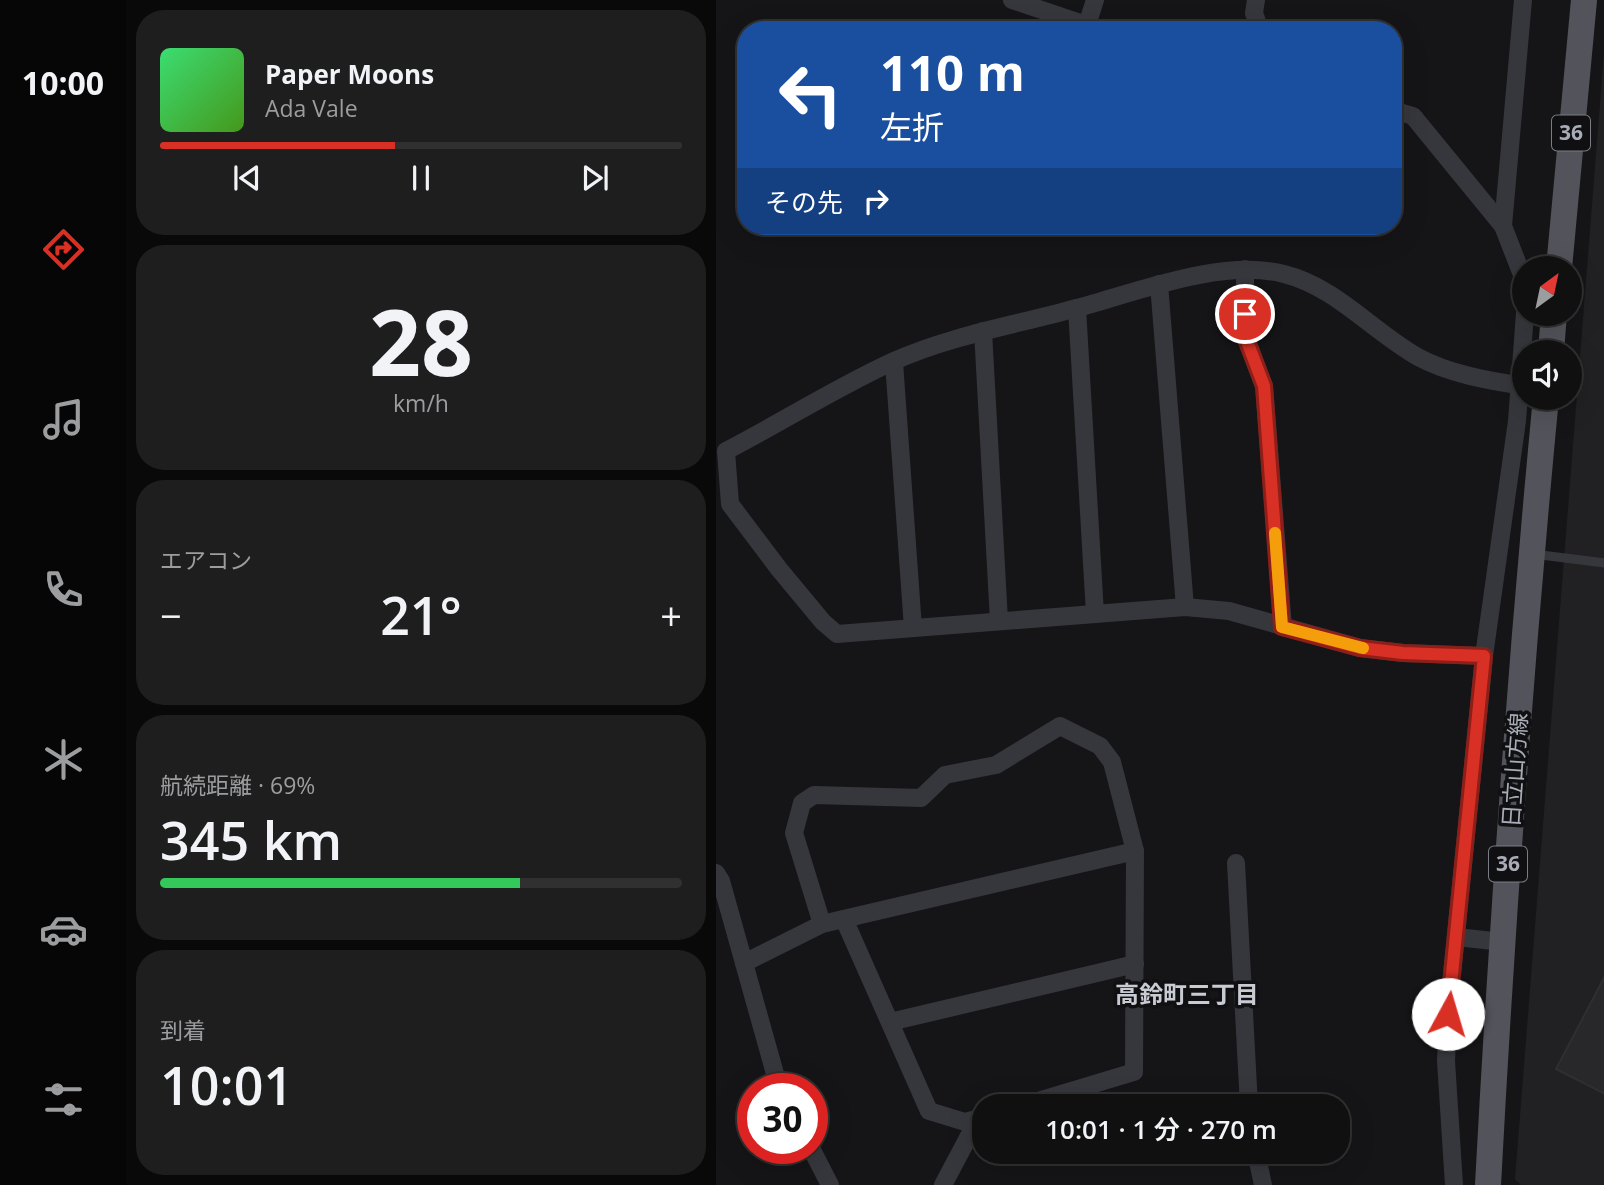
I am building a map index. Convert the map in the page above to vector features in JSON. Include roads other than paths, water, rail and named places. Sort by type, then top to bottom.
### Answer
[{"type":"main road","name":"36","points":[[1560,256],[1583,0]]},
{"type":"main road","name":"日立山方線","points":[[1488,1185],[1503,942],[1545,410]]},
{"type":"street","points":[[1012,0],[1076,21]]},
{"type":"street","points":[[1094,21],[1095,0]]},
{"type":"street","points":[[1503,226],[1523,0]]},
{"type":"street","points":[[1402,113],[1413,116],[1503,226],[1515,256]]},
{"type":"street","points":[[1245,269],[1245,336],[1264,386],[1282,627]]},
{"type":"street","points":[[1484,656],[1403,653],[1360,648],[1229,611],[1185,607],[837,634],[823,622],[779,569],[730,504],[726,451],[894,362],[938,344],[1159,284],[1245,269],[1282,273],[1308,282],[1325,291],[1392,341],[1426,361],[1447,370],[1512,384]]},
{"type":"street","points":[[1159,284],[1185,607]]},
{"type":"street","points":[[1077,308],[1095,614]]},
{"type":"street","points":[[983,331],[999,621]]},
{"type":"street","points":[[894,362],[913,628]]},
{"type":"street","points":[[1454,1185],[1446,1062],[1448,1014],[1484,656],[1519,410]]},
{"type":"street","points":[[822,924],[794,833],[802,803],[815,795],[921,797],[945,775],[996,765],[1061,726],[1100,746],[1113,762],[1135,851],[1134,1072],[1061,1094]]},
{"type":"street","points":[[744,963],[822,924],[1135,851]]},
{"type":"street","points":[[1236,863],[1248,1094]]},
{"type":"street","points":[[716,873],[721,881],[776,1073]]},
{"type":"street","points":[[844,919],[928,1111],[965,1122],[972,1120]]},
{"type":"street","points":[[1456,937],[1503,942]]},
{"type":"street","points":[[890,1022],[1135,964]]},
{"type":"street","points":[[943,1185],[972,1134]]},
{"type":"street","points":[[819,1164],[830,1185]]},
{"type":"street","points":[[1259,1164],[1263,1185]]},
{"type":"lane","points":[[1532,553],[1604,563]]},
{"type":"district","name":"高鈴町三丁目","points":[[1187,995]]}]
